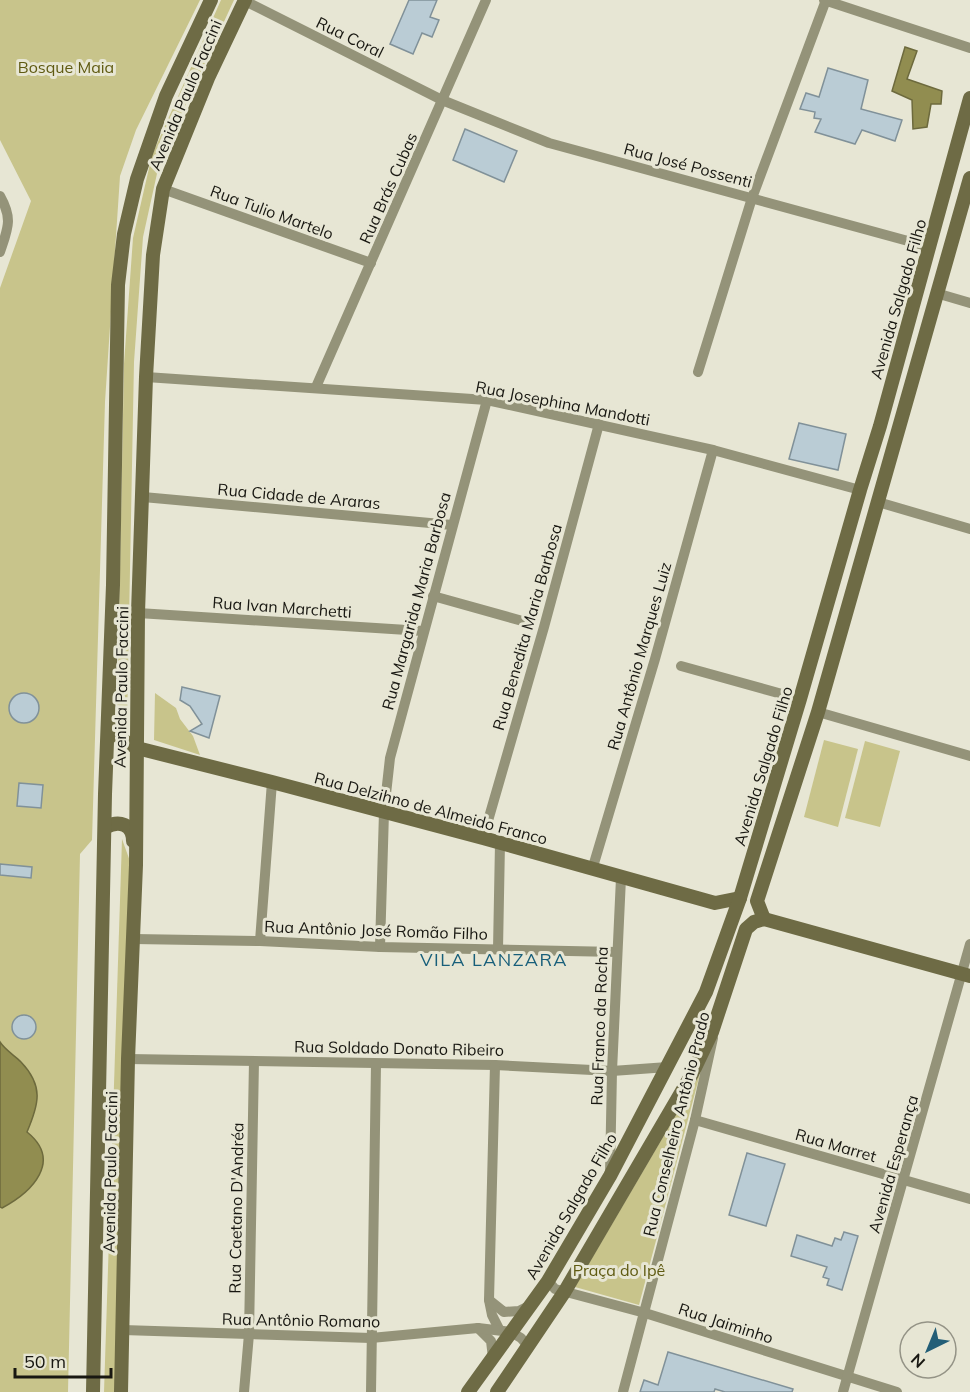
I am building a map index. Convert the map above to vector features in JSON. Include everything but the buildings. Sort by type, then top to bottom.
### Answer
[{"type":"main road","name":"Avenida Paulo Faccini","points":[[93,1392],[118,285],[124,234],[137,179],[166,96],[211,0]]},
{"type":"main road","name":"Avenida Paulo Faccini","points":[[121,1392],[128,1059],[136,865],[138,614],[146,376],[153,255],[163,189],[208,78],[245,1]]},
{"type":"main road","name":"Avenida Salgado Filho","points":[[468,1392],[493,1358],[505,1331],[531,1305],[548,1281],[610,1176],[706,992],[740,898],[800,699],[880,426],[970,98]]},
{"type":"main road","name":"Avenida Salgado Filho","points":[[764,920],[757,901],[818,712],[970,178]]},
{"type":"main road","points":[[109,725],[121,739],[136,748]]},
{"type":"main road","name":"Rua Delzihno de Almeido Franco","points":[[136,748],[483,838],[716,903],[740,898]]},
{"type":"main road","points":[[106,827],[114,823],[123,824],[130,830],[133,836],[133,858],[136,865]]},
{"type":"main road","points":[[716,903],[726,917],[730,928]]},
{"type":"main road","points":[[497,1392],[566,1291],[692,1074],[712,1032],[746,929],[754,922],[764,920],[966,975]]},
{"type":"street","name":"Rua Brás Cubas","points":[[316,387],[486,0]]},
{"type":"street","points":[[698,372],[752,198],[825,0],[970,48]]},
{"type":"street","name":"Rua Coral","points":[[245,1],[442,100]]},
{"type":"street","name":"Rua José Possenti","points":[[442,100],[549,143],[930,247]]},
{"type":"street","name":"Rua Tulio Martelo","points":[[163,189],[371,263]]},
{"type":"street","points":[[0,196],[9,216],[8,228],[0,252]]},
{"type":"street","points":[[936,293],[970,303]]},
{"type":"street","name":"Rua Josephina Mandotti","points":[[146,376],[487,400],[713,450],[860,490]]},
{"type":"street","name":"Rua Margarida Maria Barbosa","points":[[380,947],[384,812],[390,758],[487,400]]},
{"type":"street","name":"Rua Benedita Maria Barbosa","points":[[483,838],[544,627],[599,424]]},
{"type":"street","name":"Rua Antônio Marques Luiz","points":[[592,870],[656,658],[713,450]]},
{"type":"street","name":"Rua Cidade de Araras","points":[[143,497],[452,525]]},
{"type":"street","points":[[878,502],[970,529]]},
{"type":"street","points":[[433,596],[526,622]]},
{"type":"street","name":"Rua Ivan Marchetti","points":[[138,614],[423,631]]},
{"type":"street","points":[[681,666],[800,699]]},
{"type":"street","points":[[818,712],[970,756]]},
{"type":"street","points":[[260,941],[272,782]]},
{"type":"street","points":[[498,949],[500,843]]},
{"type":"street","name":"Rua Franco da Rocha","points":[[610,1176],[612,1071],[621,878]]},
{"type":"street","name":"Rua Antônio José Romão Filho","points":[[134,939],[617,952]]},
{"type":"street","name":"Avenida Esperança","points":[[843,1392],[966,975],[970,944]]},
{"type":"street","name":"Rua Conselheiro Antônio Prado","points":[[623,1392],[695,1120],[721,1002]]},
{"type":"street","name":"Rua Soldado Donato Ribeiro","points":[[128,1059],[495,1065],[612,1071],[668,1067]]},
{"type":"street","name":"Rua Caetano D'Andréa","points":[[244,1392],[249,1334],[254,1061]]},
{"type":"street","points":[[371,1392],[376,1064]]},
{"type":"street","points":[[495,1065],[489,1300],[492,1315],[505,1331],[521,1338],[529,1347]]},
{"type":"street","name":"Rua Marret","points":[[695,1120],[970,1199]]},
{"type":"street","name":"Rua Jaiminho","points":[[548,1281],[555,1289],[645,1313],[897,1392]]},
{"type":"street","points":[[489,1300],[504,1312],[519,1311],[531,1305]]},
{"type":"street","points":[[478,1328],[490,1341],[493,1358]]},
{"type":"street","name":"Rua Antônio Romano","points":[[123,1330],[371,1338],[478,1328],[505,1331]]},
{"type":"green space","name":"Bosque Maia","points":[[0,0],[200,0],[136,130],[120,176],[105,402],[92,840],[80,854],[68,1392],[0,1392],[0,288],[31,201],[0,140]]},
{"type":"green space","points":[[221,0],[234,0],[160,160],[143,237],[134,362],[127,725],[117,724],[124,364],[133,238],[152,155]]},
{"type":"green space","points":[[155,693],[176,708],[180,719],[193,736],[200,755],[154,740]]},
{"type":"green space","points":[[824,740],[858,749],[838,827],[804,817]]},
{"type":"green space","points":[[865,741],[900,751],[880,827],[845,818]]},
{"type":"green space","points":[[122,839],[131,864],[115,1392],[104,1392]]},
{"type":"green space","name":"Praça do Ipê","points":[[700,1074],[639,1305],[575,1287]]},
{"type":"shaded area","points":[[905,47],[917,51],[907,79],[942,91],[941,104],[931,104],[927,127],[913,129],[912,100],[892,91]]},
{"type":"shaded area","points":[[0,1042],[21,1062],[36,1087],[36,1104],[27,1132],[37,1143],[42,1154],[43,1165],[33,1185],[2,1208],[0,1207]]},
{"type":"district","name":"VILA LANZARA","points":[[494,960]]}]
